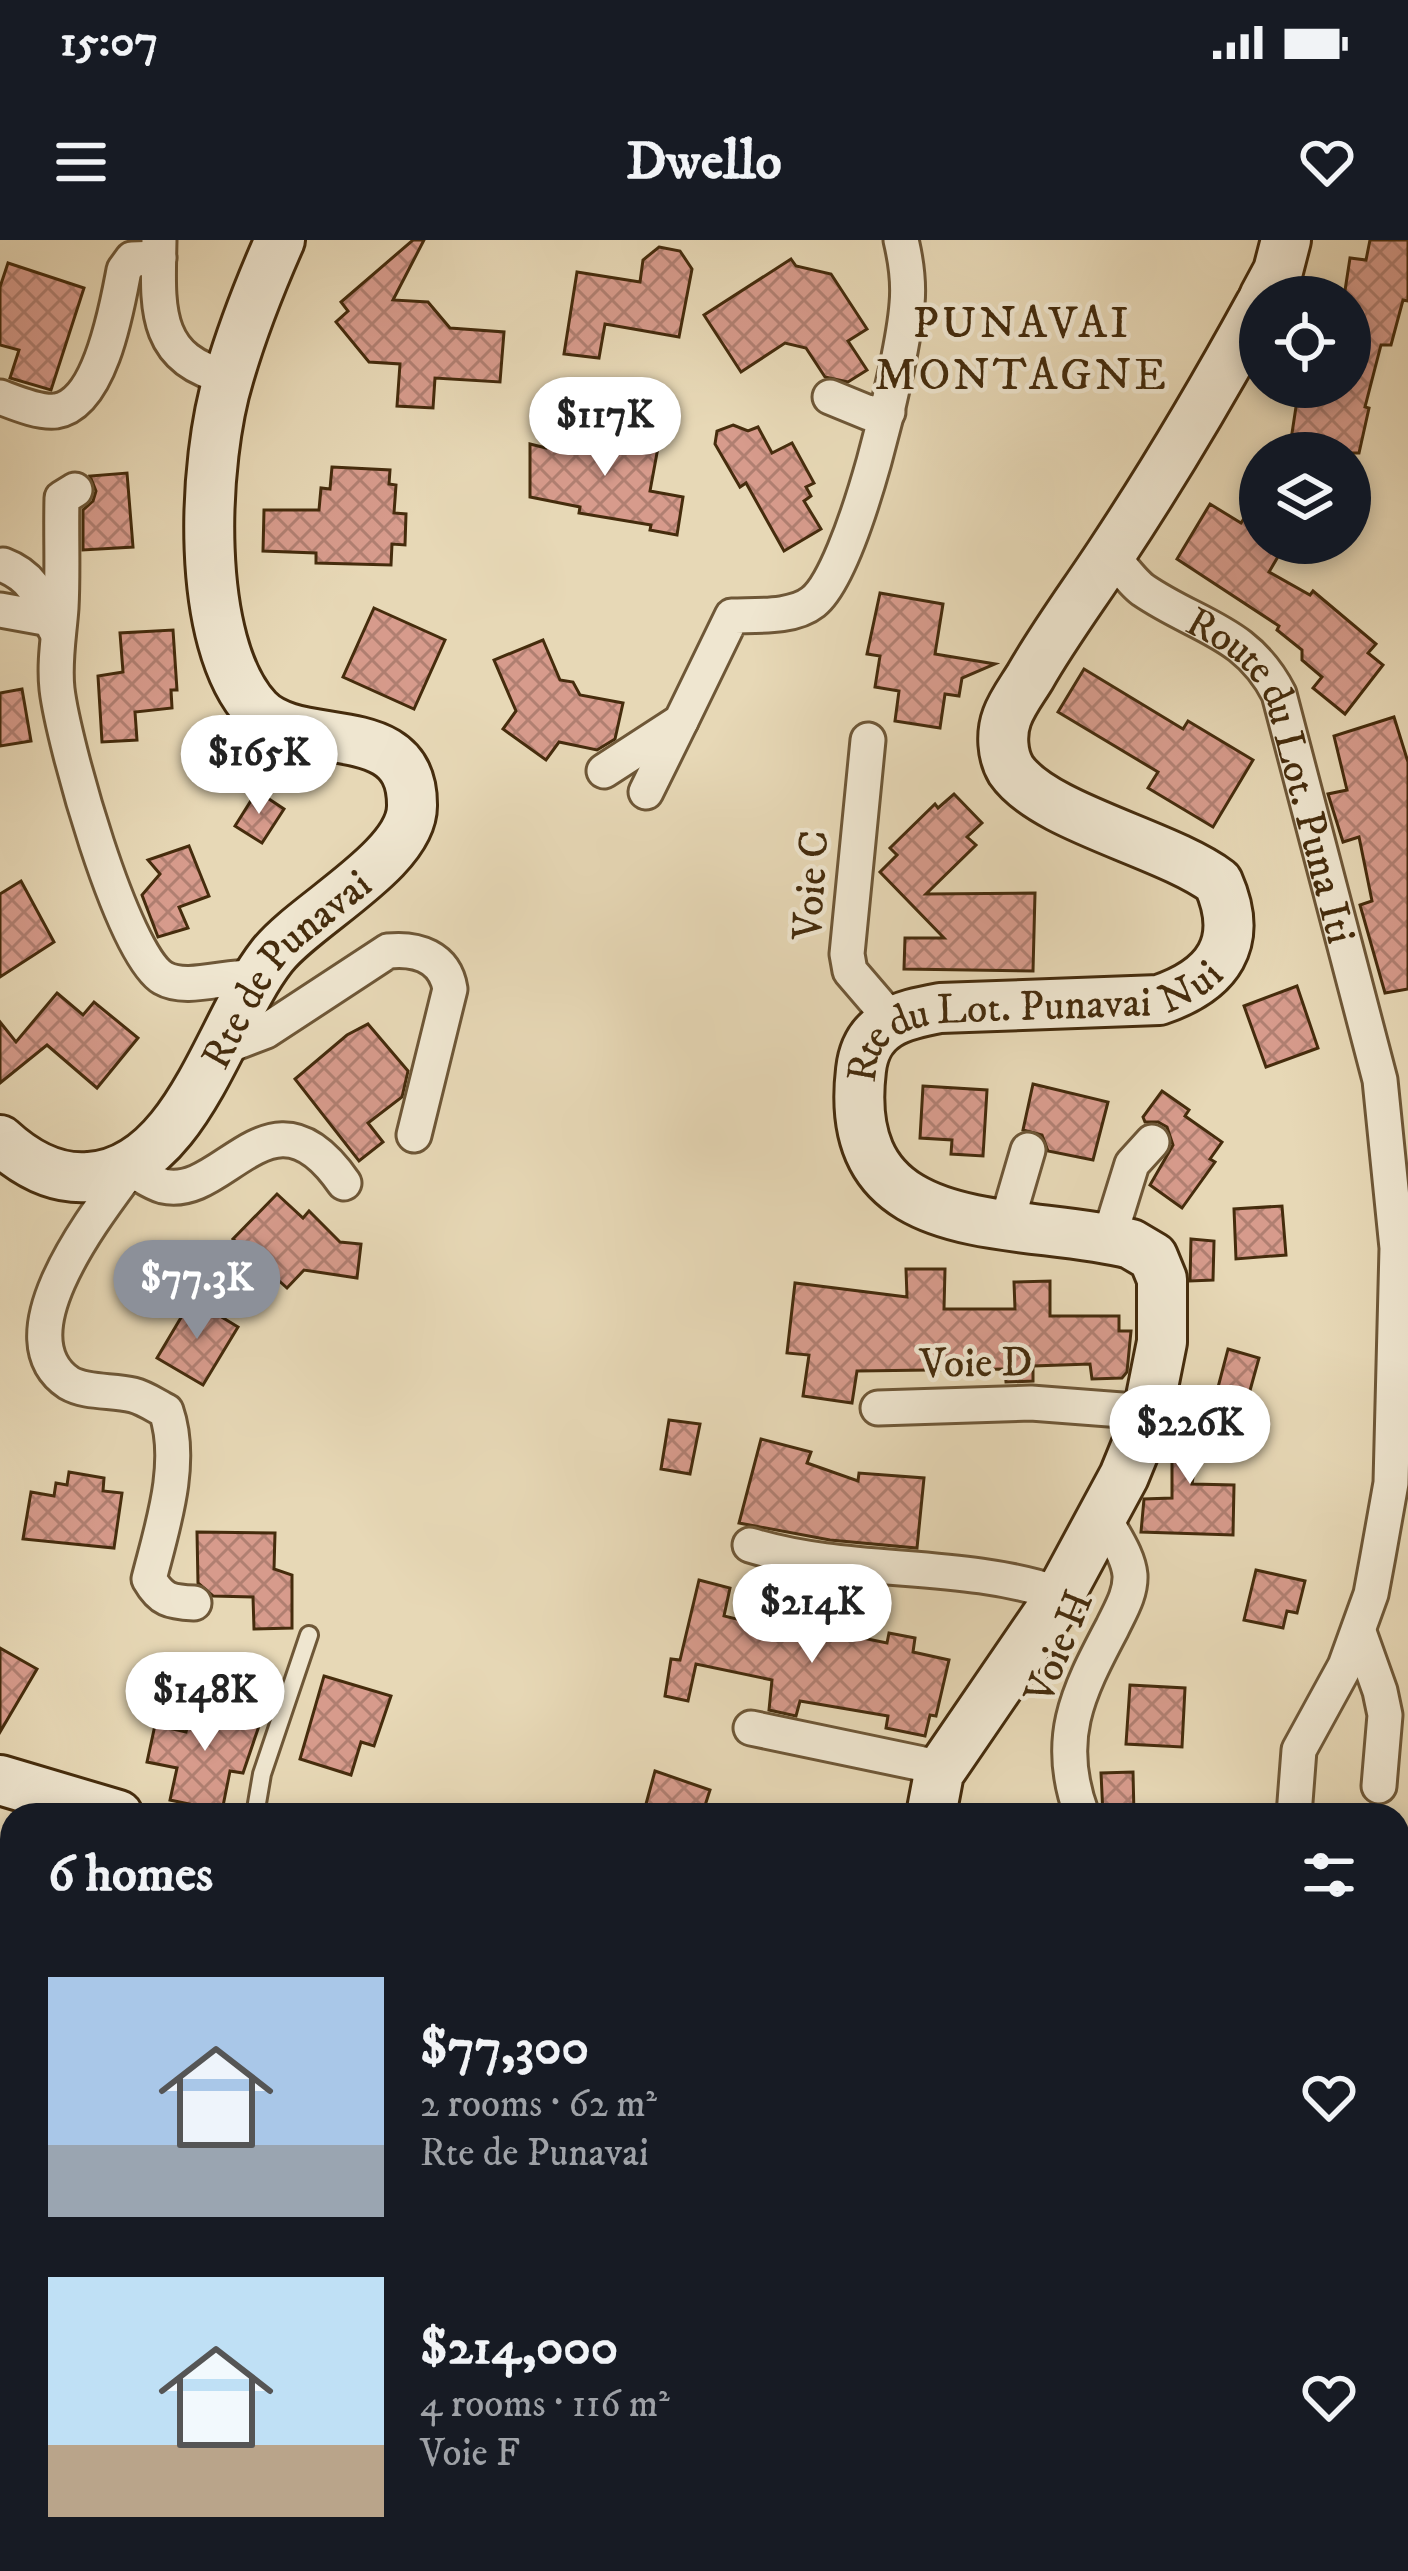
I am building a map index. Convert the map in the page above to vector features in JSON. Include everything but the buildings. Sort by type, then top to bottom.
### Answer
[{"type":"main road","name":"Rte de Punavai","points":[[130,1168],[151,1152],[174,1123],[272,956],[402,838],[412,803],[402,767],[386,752],[361,740],[296,730],[259,713],[229,668],[214,596],[211,539],[218,426],[228,377],[280,240]]},
{"type":"main road","points":[[1275,276],[1286,240]]},
{"type":"main road","points":[[1111,554],[1239,340]]},
{"type":"main road","name":"Rte du Lot. Punavai Nui","points":[[934,1803],[942,1768],[1060,1594],[1124,1476],[1148,1412],[1162,1342],[1162,1279],[1154,1257],[1131,1244],[1006,1225],[916,1203],[878,1173],[862,1118],[861,1069],[874,1036],[892,1020],[940,1008],[1159,1000],[1188,990],[1210,973],[1224,953],[1229,914],[1219,882],[1170,852],[1066,809],[1013,773],[1005,756],[1006,718],[1057,630],[1111,554]]},
{"type":"main road","points":[[0,1140],[20,1157],[56,1175],[109,1176],[130,1168]]},
{"type":"main road","points":[[0,1780],[78,1803]]},
{"type":"street","points":[[646,792],[732,616],[812,604],[831,581],[888,412],[907,303],[902,240]]},
{"type":"street","points":[[0,397],[53,412],[74,404],[99,365],[124,270],[132,259],[159,249],[159,316],[169,341],[188,360],[228,377]]},
{"type":"street","points":[[830,397],[869,413],[888,412]]},
{"type":"street","points":[[53,625],[61,611],[62,498],[75,490]]},
{"type":"street","name":"Route du Lot. Puna Iti","points":[[1111,554],[1139,587],[1264,665],[1284,712],[1386,1113],[1397,1248],[1396,1386],[1388,1498],[1371,1594],[1346,1666],[1299,1750],[1295,1803]]},
{"type":"street","points":[[3,566],[21,572],[34,584],[53,625],[57,692],[69,745],[125,923],[140,954],[158,975],[179,985],[235,975],[260,977]]},
{"type":"street","points":[[0,610],[53,625]]},
{"type":"street","points":[[604,771],[681,721]]},
{"type":"street","name":"Voie C","points":[[868,740],[847,954],[850,971],[892,1020]]},
{"type":"street","points":[[219,1049],[266,1030],[388,951],[411,948],[424,953],[445,970],[450,989],[414,1136]]},
{"type":"street","points":[[194,1603],[169,1602],[158,1595],[149,1579],[173,1461],[174,1434],[166,1412],[138,1396],[70,1384],[53,1370],[40,1350],[35,1329],[52,1277],[130,1168],[162,1186],[178,1186],[195,1183],[249,1150],[285,1141],[324,1154],[344,1183]]},
{"type":"street","points":[[1109,1238],[1132,1164],[1152,1142]]},
{"type":"street","points":[[1006,1225],[1028,1150]]},
{"type":"street","name":"Voie D","points":[[878,1408],[1031,1403],[1148,1412]]},
{"type":"street","points":[[1388,1498],[1408,1531]]},
{"type":"street","name":"Voie H","points":[[1079,1803],[1068,1759],[1072,1717],[1130,1583],[1130,1568],[1103,1516]]},
{"type":"street","points":[[750,1544],[792,1558],[1022,1582],[1060,1594]]},
{"type":"street","points":[[1359,1632],[1385,1715],[1379,1786]]},
{"type":"street","points":[[751,1728],[942,1768]]},
{"type":"lane","points":[[257,1803],[262,1774],[309,1635]]},
{"type":"district","name":"PUNAVAI MONTAGNE","points":[[1022,347]]}]
